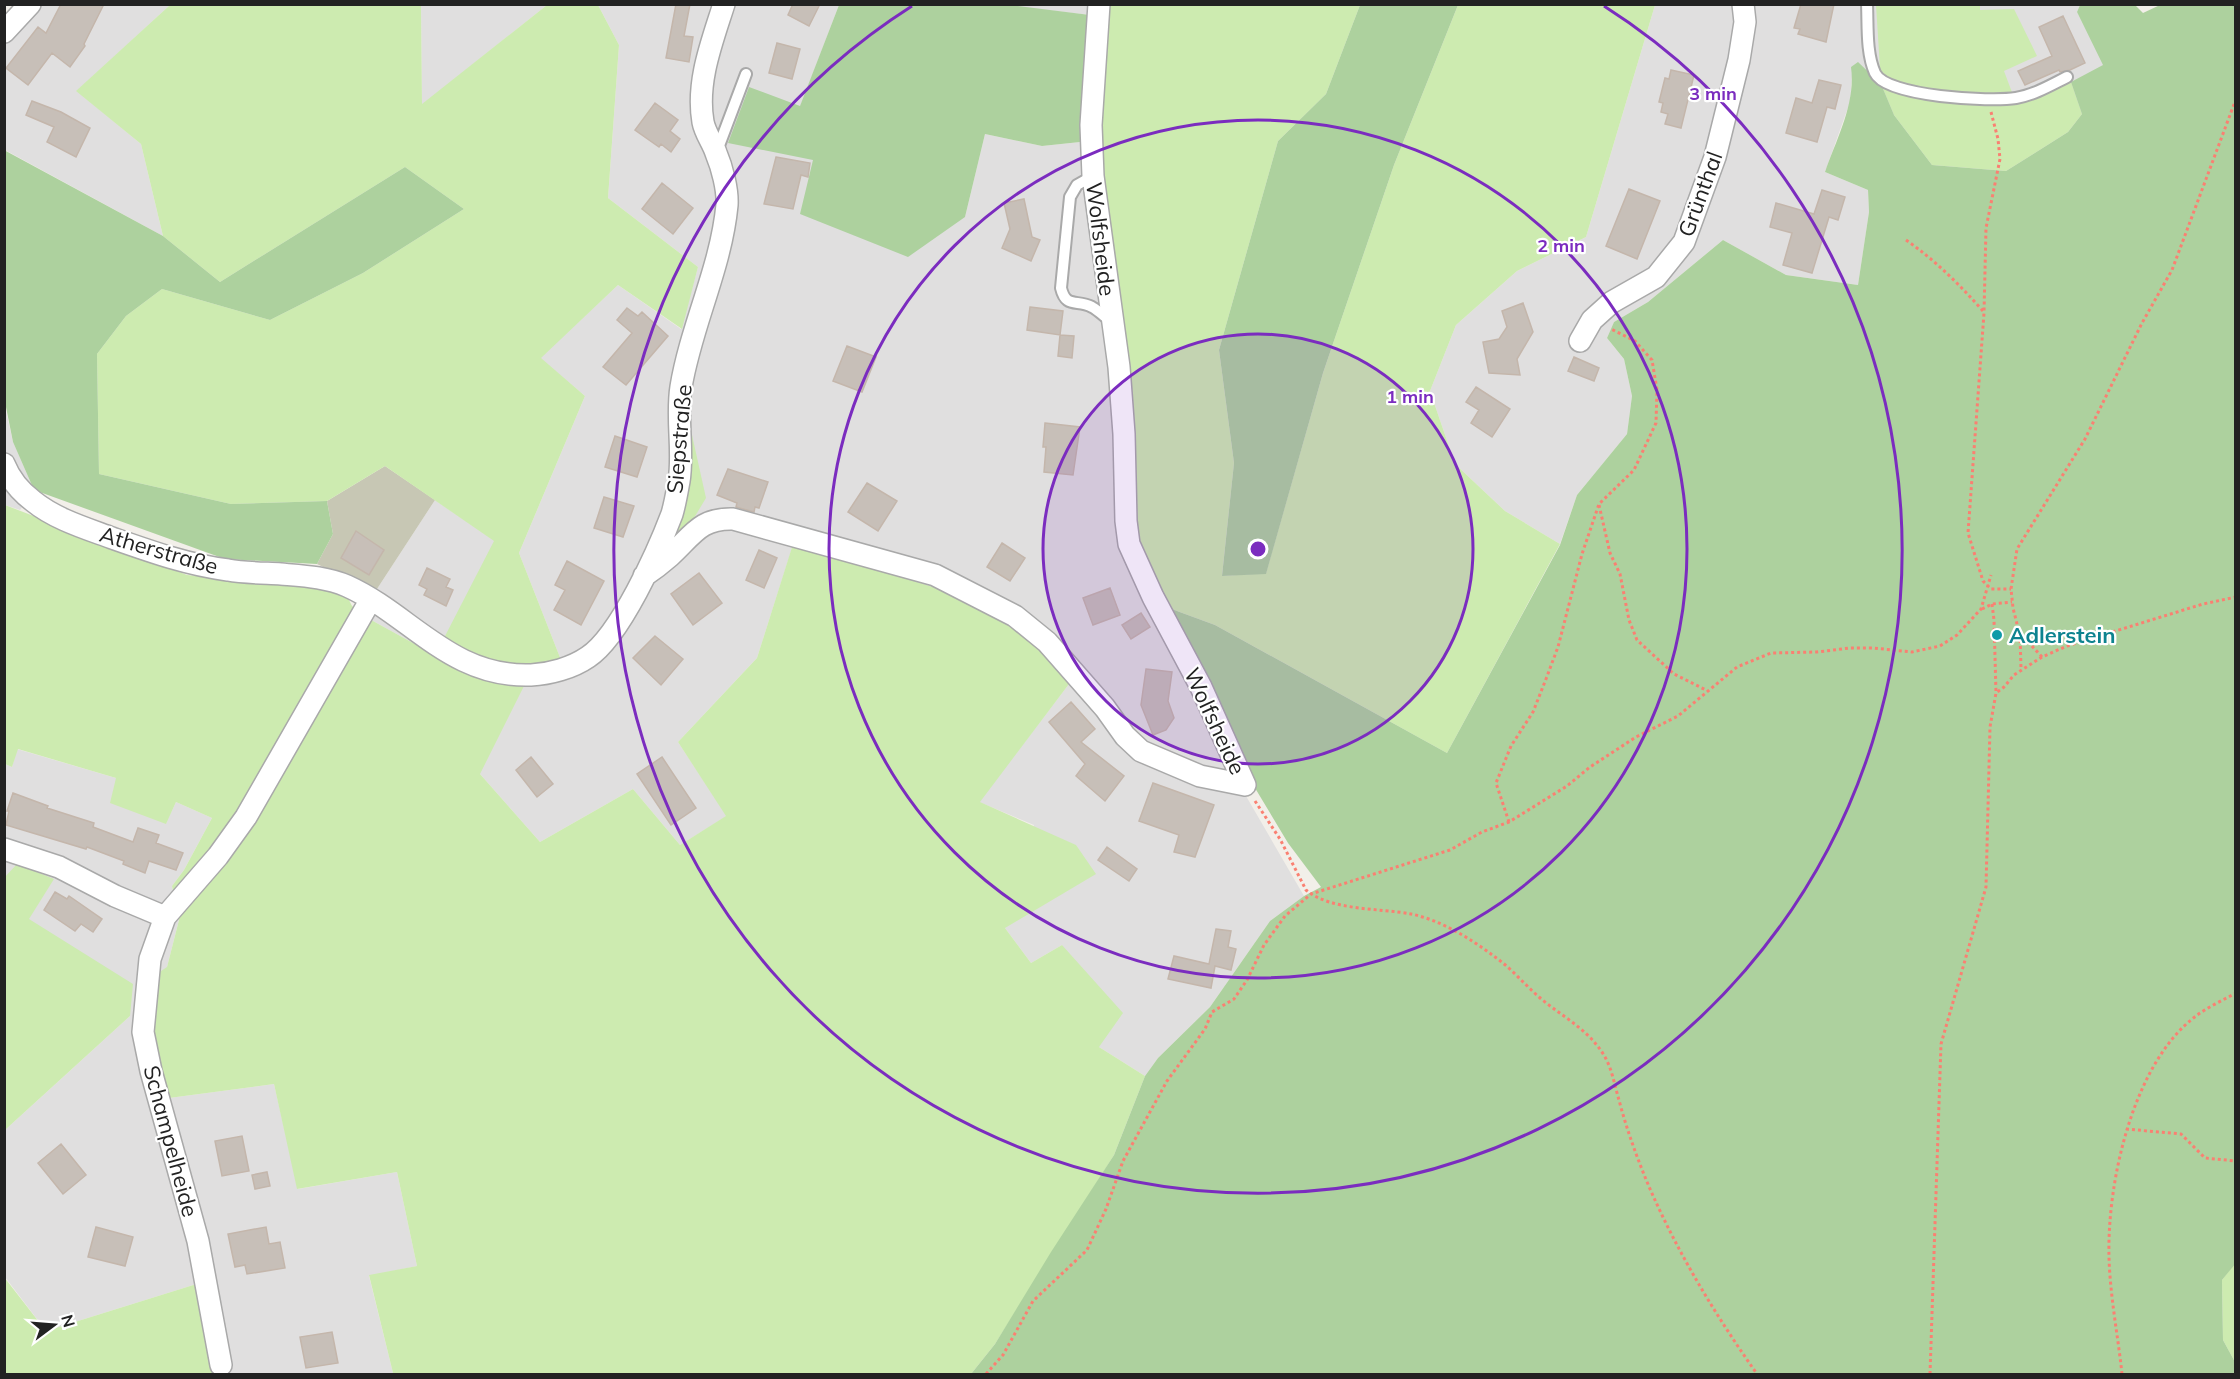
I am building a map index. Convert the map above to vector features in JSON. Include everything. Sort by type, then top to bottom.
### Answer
[{"type":"street","points":[[4,32],[30,4]]},
{"type":"street","name":"Siepstraße","points":[[371,599],[447,652],[482,668],[513,675],[534,675],[557,671],[589,657],[619,624],[644,576],[673,511],[680,476],[678,426],[681,387],[718,254],[728,201],[714,147],[704,125],[702,87],[710,46],[724,4]]},
{"type":"street","name":"Wolfsheide","points":[[1099,4],[1091,125],[1093,176],[1120,378],[1124,434],[1125,521],[1129,544],[1153,597],[1201,687],[1245,784]]},
{"type":"street","name":"Grünthal","points":[[1580,341],[1592,320],[1612,302],[1656,277],[1684,242],[1715,157],[1734,82],[1745,22],[1743,4]]},
{"type":"street","name":"Atherstraße","points":[[4,465],[8,474],[34,502],[53,514],[89,530],[187,562],[228,570],[317,577],[345,586],[371,599]]},
{"type":"street","name":"Wolfsheide","points":[[644,576],[670,556],[699,526],[717,518],[733,519],[934,575],[1015,616],[1047,642],[1105,708],[1125,736],[1141,751],[1200,776],[1245,784]]},
{"type":"street","name":"Schampelheide","points":[[222,1370],[198,1241],[151,1071],[143,1032],[150,959],[165,917],[218,856],[246,817],[371,599]]},
{"type":"street","points":[[4,849],[59,867],[116,896],[165,917]]},
{"type":"lane","points":[[1867,4],[1869,44],[1875,75],[1889,87],[1929,95],[2015,98],[2031,94],[2067,77]]},
{"type":"lane","points":[[714,147],[720,143],[746,74]]},
{"type":"lane","points":[[1093,176],[1077,184],[1070,197],[1061,288],[1063,297],[1071,303],[1089,305],[1112,323]]},
{"type":"path","points":[[1990,98],[2000,159],[1986,228],[1984,313],[1968,533],[1986,585],[1991,589],[2011,589]]},
{"type":"path","points":[[2021,670],[2019,632],[2011,589],[2017,549],[2085,439],[2142,322],[2172,270],[2235,99]]},
{"type":"path","points":[[1906,240],[1927,255],[1959,284],[1984,313]]},
{"type":"path","points":[[1509,822],[1496,783],[1511,746],[1533,712],[1558,647],[1582,554],[1599,504],[1634,470],[1656,423],[1657,390],[1652,360],[1635,340],[1592,320]]},
{"type":"path","points":[[1599,504],[1610,553],[1620,574],[1629,620],[1637,640],[1674,674],[1708,690]]},
{"type":"path","points":[[1981,609],[1986,585],[1991,575]]},
{"type":"path","points":[[1996,693],[2021,670],[2042,657],[2067,646],[2203,604],[2235,597]]},
{"type":"path","points":[[986,1374],[1003,1355],[1033,1302],[1087,1250],[1106,1209],[1123,1161],[1167,1081],[1205,1029],[1212,1012],[1234,999],[1247,980],[1264,945],[1285,916],[1311,894],[1450,850],[1482,832],[1509,822],[1567,786],[1590,766],[1636,737],[1678,716],[1737,667],[1771,653],[1817,652],[1850,648],[1912,652],[1940,646],[1957,635],[1981,609],[1992,604],[2012,602]]},
{"type":"path","points":[[1930,1374],[1941,1044],[1986,887],[1990,727],[1996,693],[1992,604]]},
{"type":"path","points":[[2019,632],[2042,657]]},
{"type":"path","points":[[1245,784],[1280,839],[1306,890],[1311,894],[1332,903],[1413,914],[1437,923],[1497,958],[1540,998],[1589,1035],[1606,1058],[1629,1135],[1646,1179],[1679,1249],[1756,1374]]},
{"type":"path","points":[[2122,1374],[2109,1256],[2114,1185],[2126,1129],[2148,1075],[2171,1042],[2195,1016],[2235,993]]},
{"type":"path","points":[[2126,1129],[2181,1134],[2205,1158],[2235,1161]]},
{"type":"shaded area","points":[[421,4],[547,5],[422,105]]},
{"type":"shaded area","points":[[19,5],[170,5],[77,91],[141,144],[163,236],[5,150],[4,19]]},
{"type":"shaded area","points":[[598,5],[839,5],[800,107],[813,160],[965,217],[985,134],[1042,146],[1080,142],[1083,175],[1195,689],[1246,796],[1304,896],[1270,921],[1210,1007],[1158,1058],[1145,1076],[1099,1047],[1062,945],[1031,963],[1005,928],[1034,825],[979,802],[1072,680],[793,545],[757,658],[678,742],[727,816],[680,845],[633,789],[540,842],[480,774],[433,654],[373,621],[375,592],[435,500],[495,541],[561,660],[519,553],[585,396],[540,358],[618,285],[681,329],[698,267],[608,198],[619,45]]},
{"type":"shaded area","points":[[1002,5],[1090,5],[1090,15]]},
{"type":"shaded area","points":[[1655,5],[2080,5],[2077,12],[2104,65],[2082,114],[1894,115],[1852,77],[1850,102],[1825,172],[1868,190],[1869,212],[1858,285],[1786,275],[1723,240],[1648,302],[1614,322],[1607,338],[1624,359],[1632,396],[1627,434],[1577,495],[1560,544],[1505,511],[1455,464],[1430,391],[1456,325],[1517,271],[1586,237]]},
{"type":"shaded area","points":[[4,402],[13,442],[34,490],[20,510],[5,505]]},
{"type":"shaded area","points":[[385,466],[435,500],[375,592],[317,564],[333,534],[327,501]]},
{"type":"shaded area","points":[[17,749],[116,778],[166,823],[176,802],[212,818],[184,870],[172,886],[179,920],[167,967],[169,1098],[274,1084],[298,1189],[397,1172],[417,1266],[369,1276],[393,1373],[229,1374],[203,1282],[46,1331],[5,1277],[5,1130],[130,1016],[28,919],[53,879],[5,878],[5,764],[12,767]]},
{"type":"green space","points":[[1002,4],[1090,15],[1080,142],[1042,146],[985,134],[965,217],[908,257],[800,214],[813,160],[728,143],[749,87],[800,106],[839,5]]},
{"type":"green space","points":[[1980,4],[1980,10],[2014,9],[2037,56],[2004,71],[2016,103],[2071,82],[2082,114],[2068,132],[2006,171],[1932,165],[1894,115],[1881,84],[1876,5]]},
{"type":"green space","points":[[170,5],[421,5],[422,104],[547,5],[598,5],[619,45],[608,198],[698,267],[682,329],[618,285],[541,358],[585,396],[519,553],[561,660],[516,666],[479,660],[444,638],[494,541],[385,466],[327,501],[231,504],[99,474],[97,354],[126,316],[162,289],[270,320],[363,273],[464,209],[405,167],[220,282],[163,236],[141,144],[76,91]]},
{"type":"green space","points":[[1110,5],[1360,5],[1326,94],[1278,141],[1219,350],[1234,463],[1222,576],[1266,573],[1323,373],[1394,165],[1458,5],[1655,5],[1586,237],[1517,271],[1456,325],[1430,391],[1455,464],[1505,511],[1560,544],[1447,753],[1215,625],[1166,607],[1137,546],[1104,178],[1102,126]]},
{"type":"green space","points":[[1360,5],[1458,5],[1394,165],[1323,373],[1266,574],[1222,576],[1234,463],[1219,350],[1278,141],[1326,94]]},
{"type":"green space","points":[[2080,5],[2135,5],[2143,13],[2160,5],[2235,5],[2236,1263],[2222,1280],[2223,1340],[2235,1362],[2235,1374],[971,1374],[995,1344],[1114,1155],[1145,1076],[1158,1058],[1210,1007],[1270,921],[1304,896],[1321,887],[1288,843],[1252,783],[1166,607],[1215,625],[1447,753],[1560,545],[1577,495],[1627,434],[1632,396],[1624,359],[1607,338],[1614,322],[1648,302],[1723,240],[1786,275],[1858,285],[1869,212],[1868,190],[1825,172],[1848,107],[1851,94],[1851,67],[1858,62],[1881,84],[1894,115],[1932,165],[2006,171],[2068,132],[2082,114],[2071,82],[2103,65],[2077,12]]},
{"type":"green space","points":[[4,150],[163,236],[220,282],[405,167],[464,209],[363,273],[270,320],[162,289],[126,316],[97,354],[99,474],[231,504],[327,501],[333,534],[317,564],[225,559],[34,490],[13,442],[5,402]]},
{"type":"green space","points":[[687,429],[692,435],[706,498],[691,523],[666,547]]},
{"type":"green space","points":[[5,505],[187,575],[318,588],[347,596],[352,606],[373,621],[433,654],[525,684],[480,774],[540,842],[633,789],[680,845],[726,816],[678,742],[757,658],[793,544],[933,587],[1013,627],[1072,680],[980,802],[1076,845],[1096,874],[1005,928],[1031,963],[1062,945],[1123,1013],[1099,1047],[1145,1076],[1114,1155],[995,1344],[971,1374],[358,1374],[393,1373],[369,1275],[417,1266],[397,1172],[297,1189],[274,1084],[169,1098],[152,1048],[155,975],[167,967],[179,920],[172,886],[184,870],[212,818],[176,802],[166,824],[110,803],[116,778],[18,749],[12,767],[5,764]]},
{"type":"green space","points":[[17,864],[54,879],[29,919],[133,984],[130,1016],[5,1130],[4,878]]},
{"type":"green space","points":[[2235,1263],[2235,1362],[2223,1340],[2222,1280]]},
{"type":"green space","points":[[4,1277],[46,1331],[203,1282],[229,1374],[5,1374]]},
{"type":"building","points":[[61,4],[104,4],[85,46],[70,67],[52,53],[28,85],[6,68],[38,27],[46,33]]},
{"type":"building","points":[[676,4],[690,4],[684,36],[693,37],[689,62],[666,58]]},
{"type":"building","points":[[793,4],[820,4],[809,26],[788,15]]},
{"type":"building","points":[[1801,4],[1834,4],[1826,42],[1798,34],[1800,29],[1794,28]]},
{"type":"building","points":[[2063,16],[2085,63],[2070,70],[2060,72],[2059,70],[2025,85],[2018,71],[2052,56],[2039,27]]},
{"type":"building","points":[[777,43],[800,49],[792,79],[769,73]]},
{"type":"building","points":[[1671,70],[1694,75],[1681,128],[1665,124],[1668,114],[1661,112],[1663,103],[1659,102],[1665,78],[1669,79]]},
{"type":"building","points":[[1819,80],[1841,85],[1835,109],[1827,107],[1817,142],[1786,133],[1796,98],[1812,103]]},
{"type":"building","points":[[32,101],[61,112],[90,128],[76,157],[47,142],[54,127],[26,115]]},
{"type":"building","points":[[655,103],[678,120],[670,131],[680,139],[671,152],[661,144],[659,147],[635,130]]},
{"type":"building","points":[[776,157],[810,163],[808,177],[801,175],[793,209],[764,204]]},
{"type":"building","points":[[662,183],[693,208],[673,234],[642,209]]},
{"type":"building","points":[[1629,189],[1660,201],[1637,259],[1606,246]]},
{"type":"building","points":[[1822,190],[1845,197],[1838,220],[1829,217],[1812,273],[1783,265],[1792,233],[1770,227],[1776,203],[1814,214]]},
{"type":"building","points":[[1024,199],[1032,237],[1040,240],[1031,261],[1002,248],[1010,229],[1004,203]]},
{"type":"building","points":[[1523,303],[1533,332],[1517,359],[1520,375],[1489,373],[1483,342],[1499,339],[1507,327],[1502,311]]},
{"type":"building","points":[[1030,307],[1063,311],[1060,335],[1027,330]]},
{"type":"building","points":[[627,308],[638,316],[642,312],[668,336],[626,385],[603,367],[632,333],[617,320]]},
{"type":"building","points":[[1060,335],[1074,336],[1072,358],[1058,356]]},
{"type":"building","points":[[847,346],[876,357],[862,392],[833,381]]},
{"type":"building","points":[[1574,357],[1599,368],[1594,381],[1568,371]]},
{"type":"building","points":[[1476,387],[1510,409],[1492,437],[1471,423],[1479,410],[1466,402]]},
{"type":"building","points":[[1045,423],[1080,427],[1073,475],[1044,472]]},
{"type":"building","points":[[615,436],[647,447],[637,477],[605,467]]},
{"type":"building","points":[[728,469],[768,482],[759,508],[755,507],[754,512],[736,507],[737,503],[717,495]]},
{"type":"building","points":[[867,483],[897,501],[878,531],[848,512]]},
{"type":"building","points":[[604,497],[634,506],[623,537],[594,528]]},
{"type":"building","points":[[356,531],[384,550],[369,575],[341,558]]},
{"type":"building","points":[[1002,543],[1025,558],[1010,581],[987,567]]},
{"type":"building","points":[[759,550],[777,558],[764,588],[746,580]]},
{"type":"building","points":[[567,561],[604,581],[581,625],[554,610],[565,590],[555,585]]},
{"type":"building","points":[[427,568],[450,579],[446,587],[453,590],[446,606],[424,595],[427,589],[419,585]]},
{"type":"building","points":[[699,573],[722,603],[693,625],[671,594]]},
{"type":"building","points":[[1110,588],[1120,615],[1093,625],[1083,598]]},
{"type":"building","points":[[1141,613],[1150,627],[1131,639],[1122,625]]},
{"type":"building","points":[[655,636],[683,659],[661,685],[633,658]]},
{"type":"building","points":[[1146,669],[1172,672],[1168,701],[1174,718],[1166,730],[1153,735],[1141,705]]},
{"type":"building","points":[[1071,702],[1095,729],[1081,742],[1124,776],[1105,801],[1076,776],[1085,764],[1049,722]]},
{"type":"building","points":[[531,757],[553,784],[537,797],[516,770]]},
{"type":"building","points":[[662,757],[696,808],[671,825],[637,774]]},
{"type":"building","points":[[1153,783],[1214,805],[1195,857],[1174,852],[1179,835],[1139,821]]},
{"type":"building","points":[[13,793],[48,806],[47,808],[94,823],[93,827],[133,842],[138,828],[159,835],[156,843],[183,853],[176,870],[149,861],[145,873],[123,864],[124,861],[87,847],[86,849],[6,825],[9,811],[7,811]]},
{"type":"building","points":[[1107,847],[1137,869],[1129,881],[1098,860]]},
{"type":"building","points":[[55,892],[67,899],[69,896],[102,919],[93,932],[81,924],[75,931],[44,910]]},
{"type":"building","points":[[1216,929],[1231,931],[1228,947],[1236,949],[1231,970],[1215,966],[1211,988],[1168,979],[1174,956],[1209,964]]},
{"type":"building","points":[[242,1136],[249,1171],[222,1176],[215,1141]]},
{"type":"building","points":[[61,1144],[86,1175],[63,1194],[38,1163]]},
{"type":"building","points":[[267,1172],[270,1186],[255,1189],[252,1175]]},
{"type":"building","points":[[96,1227],[133,1237],[125,1266],[88,1257]]},
{"type":"building","points":[[266,1227],[269,1244],[280,1242],[285,1268],[247,1274],[245,1265],[235,1267],[228,1234]]},
{"type":"building","points":[[332,1332],[338,1363],[306,1368],[300,1337]]},
{"type":"place","name":"Adlerstein","points":[[1997,635]]}]
